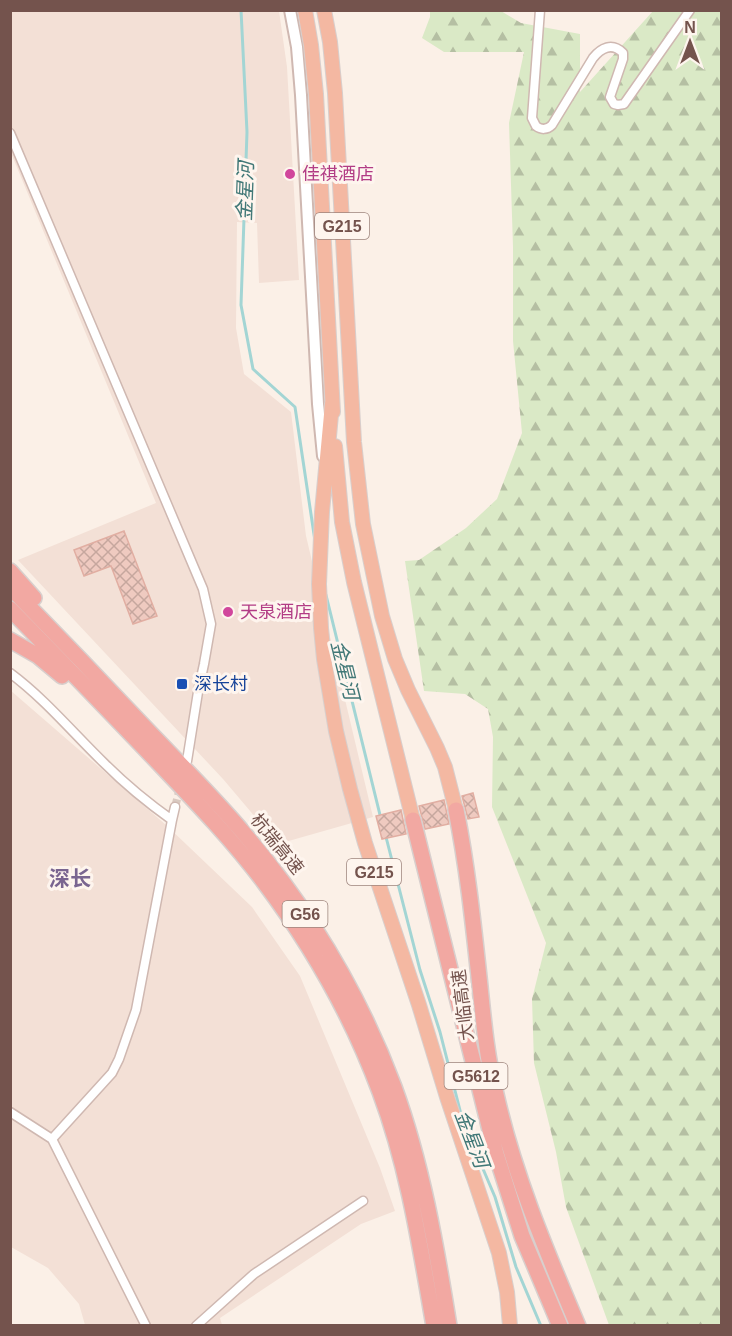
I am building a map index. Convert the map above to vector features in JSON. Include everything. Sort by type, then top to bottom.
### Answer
[{"type":"highway","name":"G215","points":[[305,10],[316,94],[332,404],[319,556],[319,595],[324,659],[336,731],[350,789],[368,852],[499,1253],[507,1292],[510,1326]]},
{"type":"highway","name":"G215","points":[[324,10],[335,93],[351,402],[363,524],[382,616],[395,659],[437,748],[456,810]]},
{"type":"highway","points":[[351,402],[332,404],[342,522],[354,582],[413,820]]},
{"type":"highway","points":[[10,571],[39,603],[98,677]]},
{"type":"highway","name":"杭瑞高速","points":[[10,587],[201,785],[254,845],[308,918],[345,980],[384,1062],[409,1131],[428,1206],[449,1326]]},
{"type":"highway","name":"杭瑞高速","points":[[10,609],[207,814],[248,862],[296,927],[336,995],[370,1067],[397,1145],[417,1228],[434,1326]]},
{"type":"highway","points":[[10,640],[49,664],[125,728]]},
{"type":"highway","name":"大临高速","points":[[456,810],[469,885],[484,1029],[494,1089],[529,1207],[578,1326]]},
{"type":"highway","name":"大临高速","points":[[413,820],[496,1154],[522,1236],[560,1326]]},
{"type":"street","points":[[290,10],[297,47],[301,95],[318,404],[325,479]]},
{"type":"street","points":[[540,10],[532,118],[536,126],[545,129],[552,125],[593,58],[607,47],[617,48],[623,53],[610,97],[614,104],[624,104],[690,10]]},
{"type":"street","points":[[10,133],[203,589],[211,624],[187,761]]},
{"type":"street","points":[[10,673],[29,687],[105,765],[172,820]]},
{"type":"street","points":[[52,1139],[112,1073],[119,1059],[136,1010],[175,807]]},
{"type":"street","points":[[10,1113],[52,1139],[146,1326]]},
{"type":"street","points":[[196,1326],[254,1274],[363,1201]]},
{"type":"shaded area","points":[[10,11],[279,11],[287,67],[299,280],[259,283],[257,223],[237,222],[236,328],[244,374],[291,412],[306,536],[373,817],[278,844],[223,779],[18,560],[156,503],[11,153]]},
{"type":"shaded area","points":[[10,690],[166,825],[252,907],[300,976],[380,1168],[395,1211],[361,1224],[220,1318],[222,1325],[85,1325],[79,1304],[48,1268],[11,1247]]},
{"type":"green space","points":[[430,11],[501,11],[521,23],[580,34],[580,92],[653,11],[721,11],[721,1325],[609,1325],[566,1207],[556,1152],[534,1063],[532,999],[546,943],[492,807],[493,737],[488,709],[465,694],[424,691],[405,561],[419,560],[466,528],[497,499],[522,433],[513,341],[509,123],[524,52],[444,52],[422,38]]},
{"type":"building","points":[[124,531],[157,616],[133,624],[111,566],[84,576],[74,550]]},
{"type":"building","points":[[473,793],[479,817],[468,819],[462,796]]},
{"type":"building","points":[[444,800],[449,824],[425,829],[419,806]]},
{"type":"building","points":[[401,810],[406,834],[382,839],[376,816]]},
{"type":"waterway","name":"金星河","points":[[241,10],[247,132],[241,305],[253,369],[295,407],[315,541]]},
{"type":"waterway","name":"金星河","points":[[326,595],[381,819]]},
{"type":"waterway","name":"金星河","points":[[386,837],[420,970],[440,1032],[463,1122],[495,1197],[516,1267],[541,1326]]},
{"type":"tunnel","points":[[175,807],[181,784]]},
{"type":"place","name":"佳祺酒店","points":[[290,174]]},
{"type":"place","name":"天泉酒店","points":[[228,612]]},
{"type":"place","name":"深长村","points":[[182,684]]},
{"type":"district","name":"深长","points":[[70,878]]}]
